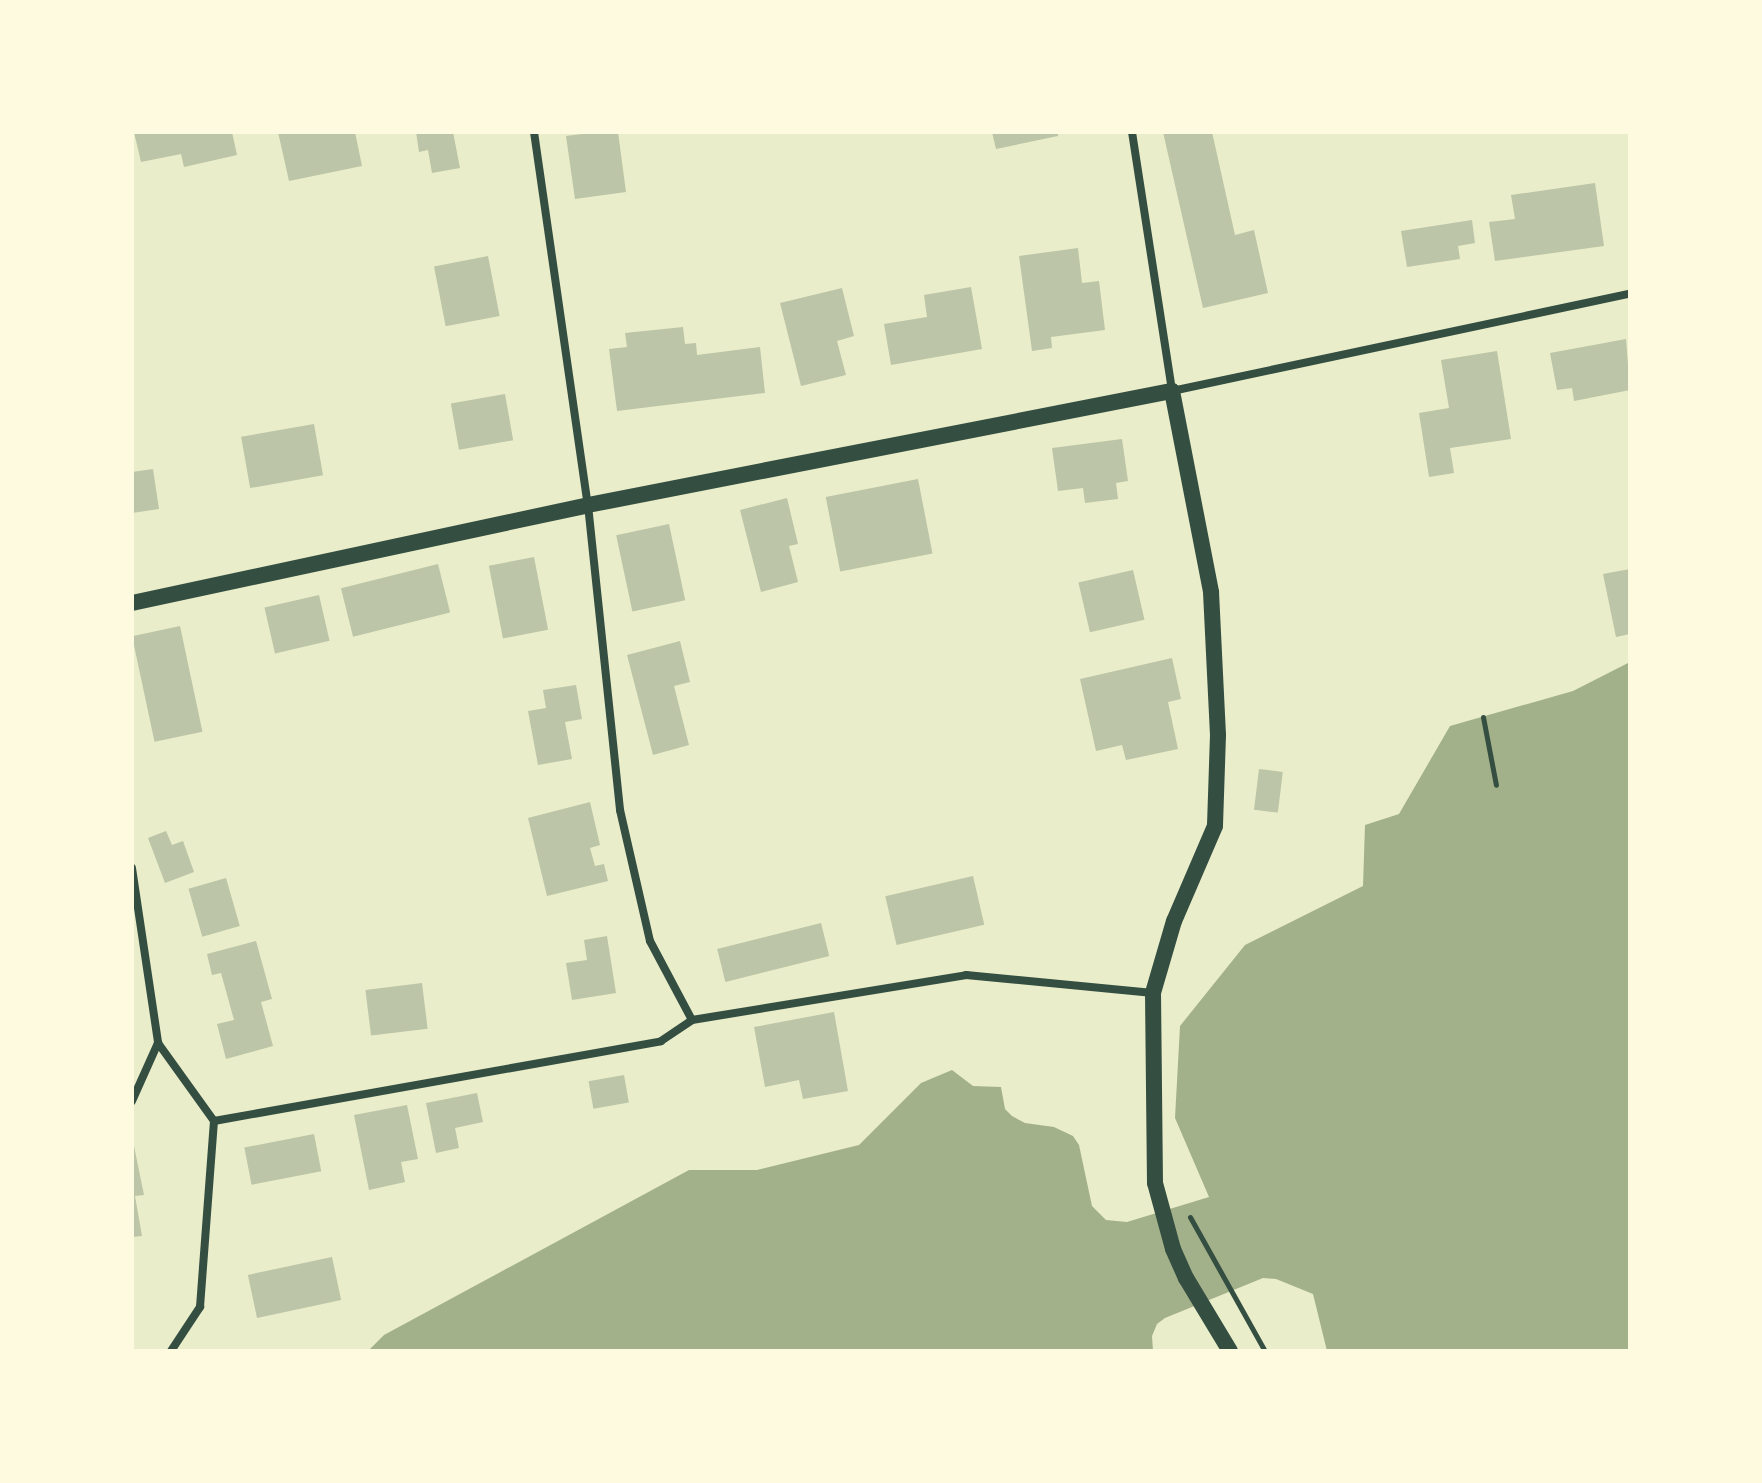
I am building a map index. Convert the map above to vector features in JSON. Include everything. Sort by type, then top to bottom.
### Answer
[{"type":"main road","points":[[132,603],[588,505],[1172,391],[1211,592],[1218,735],[1215,826],[1174,921],[1153,993],[1155,1183],[1173,1249],[1230,1351]]},
{"type":"street","points":[[534,132],[588,505],[620,810],[650,941],[692,1020]]},
{"type":"street","points":[[1132,132],[1172,391],[1630,294]]},
{"type":"street","points":[[132,868],[158,1043],[214,1121],[200,1307],[171,1351]]},
{"type":"street","points":[[214,1121],[661,1041],[692,1020],[966,975],[1153,993]]},
{"type":"street","points":[[132,1101],[158,1043]]},
{"type":"path","points":[[1483,717],[1496,785]]},
{"type":"path","points":[[1186,1204],[1265,1351]]},
{"type":"shaded area","points":[[1630,662],[1630,1351],[1327,1351],[1313,1294],[1276,1279],[1263,1278],[1165,1318],[1157,1324],[1152,1336],[1153,1351],[368,1351],[384,1335],[689,1170],[757,1170],[859,1145],[921,1083],[952,1070],[973,1086],[1001,1087],[1005,1109],[1012,1116],[1025,1123],[1054,1127],[1073,1136],[1079,1145],[1092,1206],[1106,1220],[1127,1222],[1209,1197],[1175,1118],[1180,1026],[1245,945],[1363,886],[1365,825],[1399,814],[1450,726],[1573,691]]},
{"type":"building","points":[[134,132],[232,132],[237,155],[184,167],[181,154],[141,162]]},
{"type":"building","points":[[278,132],[355,132],[362,166],[289,181]]},
{"type":"building","points":[[416,132],[453,132],[460,168],[432,173],[428,150],[419,152]]},
{"type":"building","points":[[618,132],[626,192],[575,199],[566,136]]},
{"type":"building","points":[[992,132],[1058,132],[1058,136],[996,149]]},
{"type":"building","points":[[1163,132],[1212,132],[1235,235],[1254,230],[1268,293],[1203,308]]},
{"type":"building","points":[[1595,183],[1604,246],[1495,261],[1489,222],[1515,219],[1511,195]]},
{"type":"building","points":[[1472,220],[1475,243],[1458,246],[1460,259],[1407,267],[1401,231]]},
{"type":"building","points":[[1078,248],[1082,283],[1099,281],[1105,330],[1051,337],[1052,348],[1032,351],[1019,256]]},
{"type":"building","points":[[488,256],[500,316],[446,326],[434,266]]},
{"type":"building","points":[[971,287],[982,349],[891,365],[884,324],[927,317],[924,295]]},
{"type":"building","points":[[842,288],[854,336],[837,341],[846,375],[801,386],[780,303]]},
{"type":"building","points":[[683,327],[685,344],[696,343],[697,355],[760,347],[765,393],[617,411],[609,349],[627,347],[625,333]]},
{"type":"building","points":[[1626,339],[1630,390],[1574,401],[1572,388],[1557,390],[1550,353]]},
{"type":"building","points":[[1497,351],[1511,439],[1450,448],[1454,473],[1429,477],[1419,413],[1449,408],[1441,360]]},
{"type":"building","points":[[505,394],[513,440],[459,450],[451,404]]},
{"type":"building","points":[[314,424],[323,475],[250,488],[241,437]]},
{"type":"building","points":[[1122,439],[1128,481],[1116,483],[1118,499],[1085,503],[1083,488],[1058,491],[1052,448]]},
{"type":"building","points":[[153,469],[159,509],[132,513],[132,472]]},
{"type":"building","points":[[918,479],[933,554],[840,572],[826,497]]},
{"type":"building","points":[[787,498],[798,544],[789,546],[798,582],[761,592],[740,510]]},
{"type":"building","points":[[669,524],[685,600],[632,612],[616,535]]},
{"type":"building","points":[[534,557],[548,630],[503,638],[489,566]]},
{"type":"building","points":[[438,564],[450,613],[353,637],[341,588]]},
{"type":"building","points":[[1630,569],[1630,634],[1616,637],[1603,574]]},
{"type":"building","points":[[1133,570],[1144,620],[1090,632],[1078,583]]},
{"type":"building","points":[[319,595],[330,641],[275,653],[264,608]]},
{"type":"building","points":[[180,626],[202,732],[155,742],[132,636]]},
{"type":"building","points":[[680,641],[690,682],[674,686],[689,745],[653,755],[627,655]]},
{"type":"building","points":[[1172,658],[1181,699],[1168,702],[1178,749],[1126,760],[1122,745],[1096,751],[1080,679]]},
{"type":"building","points":[[576,685],[582,719],[565,722],[572,759],[538,765],[528,711],[546,708],[543,690]]},
{"type":"building","points":[[1259,769],[1283,772],[1278,813],[1254,810]]},
{"type":"building","points":[[590,802],[600,845],[590,848],[595,866],[604,864],[608,881],[547,896],[528,818]]},
{"type":"building","points":[[166,831],[172,845],[183,841],[194,872],[165,883],[148,838]]},
{"type":"building","points":[[973,876],[984,925],[897,945],[885,896]]},
{"type":"building","points":[[226,878],[240,926],[202,937],[189,889]]},
{"type":"building","points":[[821,923],[829,956],[725,982],[717,949]]},
{"type":"building","points":[[607,936],[616,993],[572,1000],[566,963],[587,960],[584,940]]},
{"type":"building","points":[[256,941],[272,999],[261,1002],[273,1046],[226,1059],[217,1024],[234,1020],[221,973],[212,975],[207,954]]},
{"type":"building","points":[[422,983],[428,1029],[371,1036],[365,990]]},
{"type":"building","points":[[834,1012],[848,1091],[803,1099],[799,1080],[765,1087],[754,1027]]},
{"type":"building","points":[[624,1075],[629,1103],[593,1109],[589,1081]]},
{"type":"building","points":[[477,1093],[483,1122],[455,1128],[459,1148],[436,1153],[426,1103]]},
{"type":"building","points":[[407,1105],[418,1159],[401,1162],[405,1182],[369,1190],[354,1115]]},
{"type":"building","points":[[314,1134],[321,1171],[252,1185],[244,1148]]},
{"type":"building","points":[[132,1136],[144,1195],[135,1196],[142,1236],[132,1237]]},
{"type":"building","points":[[332,1257],[341,1300],[257,1318],[248,1275]]}]
